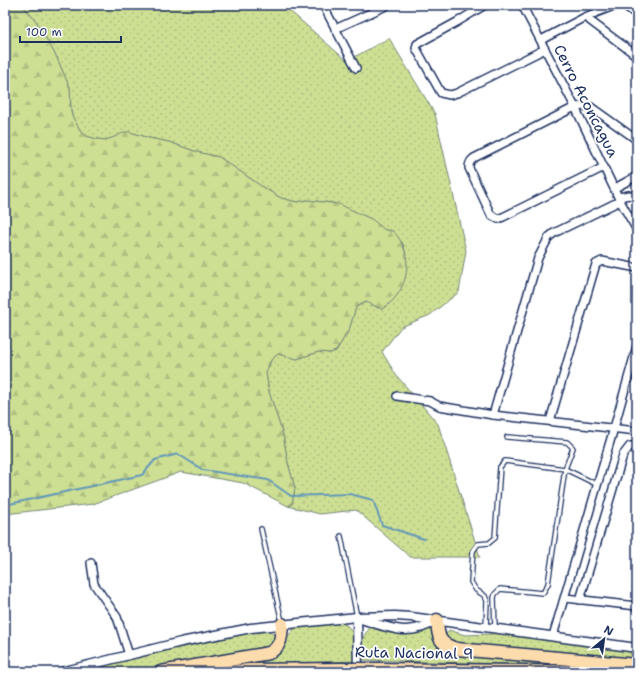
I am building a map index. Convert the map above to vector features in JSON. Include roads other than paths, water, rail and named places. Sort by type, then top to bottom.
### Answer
[{"type":"highway","points":[[437,620],[438,637],[448,646],[457,649],[637,664]]},
{"type":"highway","points":[[162,672],[269,652],[276,649],[280,641],[282,624]]},
{"type":"highway","name":"Ruta Nacional 9","points":[[233,672],[249,670],[380,669],[594,672]]},
{"type":"street","points":[[323,5],[356,68]]},
{"type":"street","points":[[485,5],[417,44],[416,48],[438,91],[443,94],[450,95],[457,93],[545,49]]},
{"type":"street","name":"Cerro Aconcagua","points":[[522,5],[637,230]]},
{"type":"street","points":[[541,40],[585,17],[611,7],[625,5],[637,15]]},
{"type":"street","points":[[335,29],[386,6]]},
{"type":"street","points":[[585,17],[637,56]]},
{"type":"street","points":[[604,167],[503,218],[498,219],[491,215],[469,168],[470,161],[575,107],[591,107],[637,140]]},
{"type":"street","points":[[615,188],[637,176]]},
{"type":"street","points":[[493,415],[538,258],[549,237],[554,232],[620,199],[629,195],[637,197]]},
{"type":"street","points":[[550,421],[596,264],[602,261],[637,268]]},
{"type":"street","points":[[553,636],[637,347]]},
{"type":"street","points":[[397,396],[430,401],[439,406],[493,415],[637,431]]},
{"type":"street","points":[[580,600],[623,455],[630,446],[637,446]]},
{"type":"street","points":[[91,563],[94,584],[116,617],[129,655]]},
{"type":"street","points":[[565,598],[637,606]]},
{"type":"street","points":[[61,672],[181,642],[251,628],[282,624],[395,616],[437,620],[637,648]]},
{"type":"street","points":[[357,618],[398,630],[413,630],[426,627],[437,620]]},
{"type":"street","points":[[357,618],[358,672]]},
{"type":"lane","points":[[495,628],[494,598],[495,594],[500,589],[542,594],[548,584],[565,469],[573,448],[567,442],[507,437]]},
{"type":"lane","points":[[486,627],[487,601],[485,596],[476,590],[471,582],[473,551],[478,544],[489,543],[494,538],[500,466],[505,461],[565,469],[598,485]]},
{"type":"lane","points":[[261,529],[282,624]]},
{"type":"lane","points":[[341,536],[357,618]]},
{"type":"waterway","points":[[5,505],[142,475],[155,460],[178,454],[203,470],[268,480],[291,496],[350,494],[373,500],[382,525],[424,539]]}]
